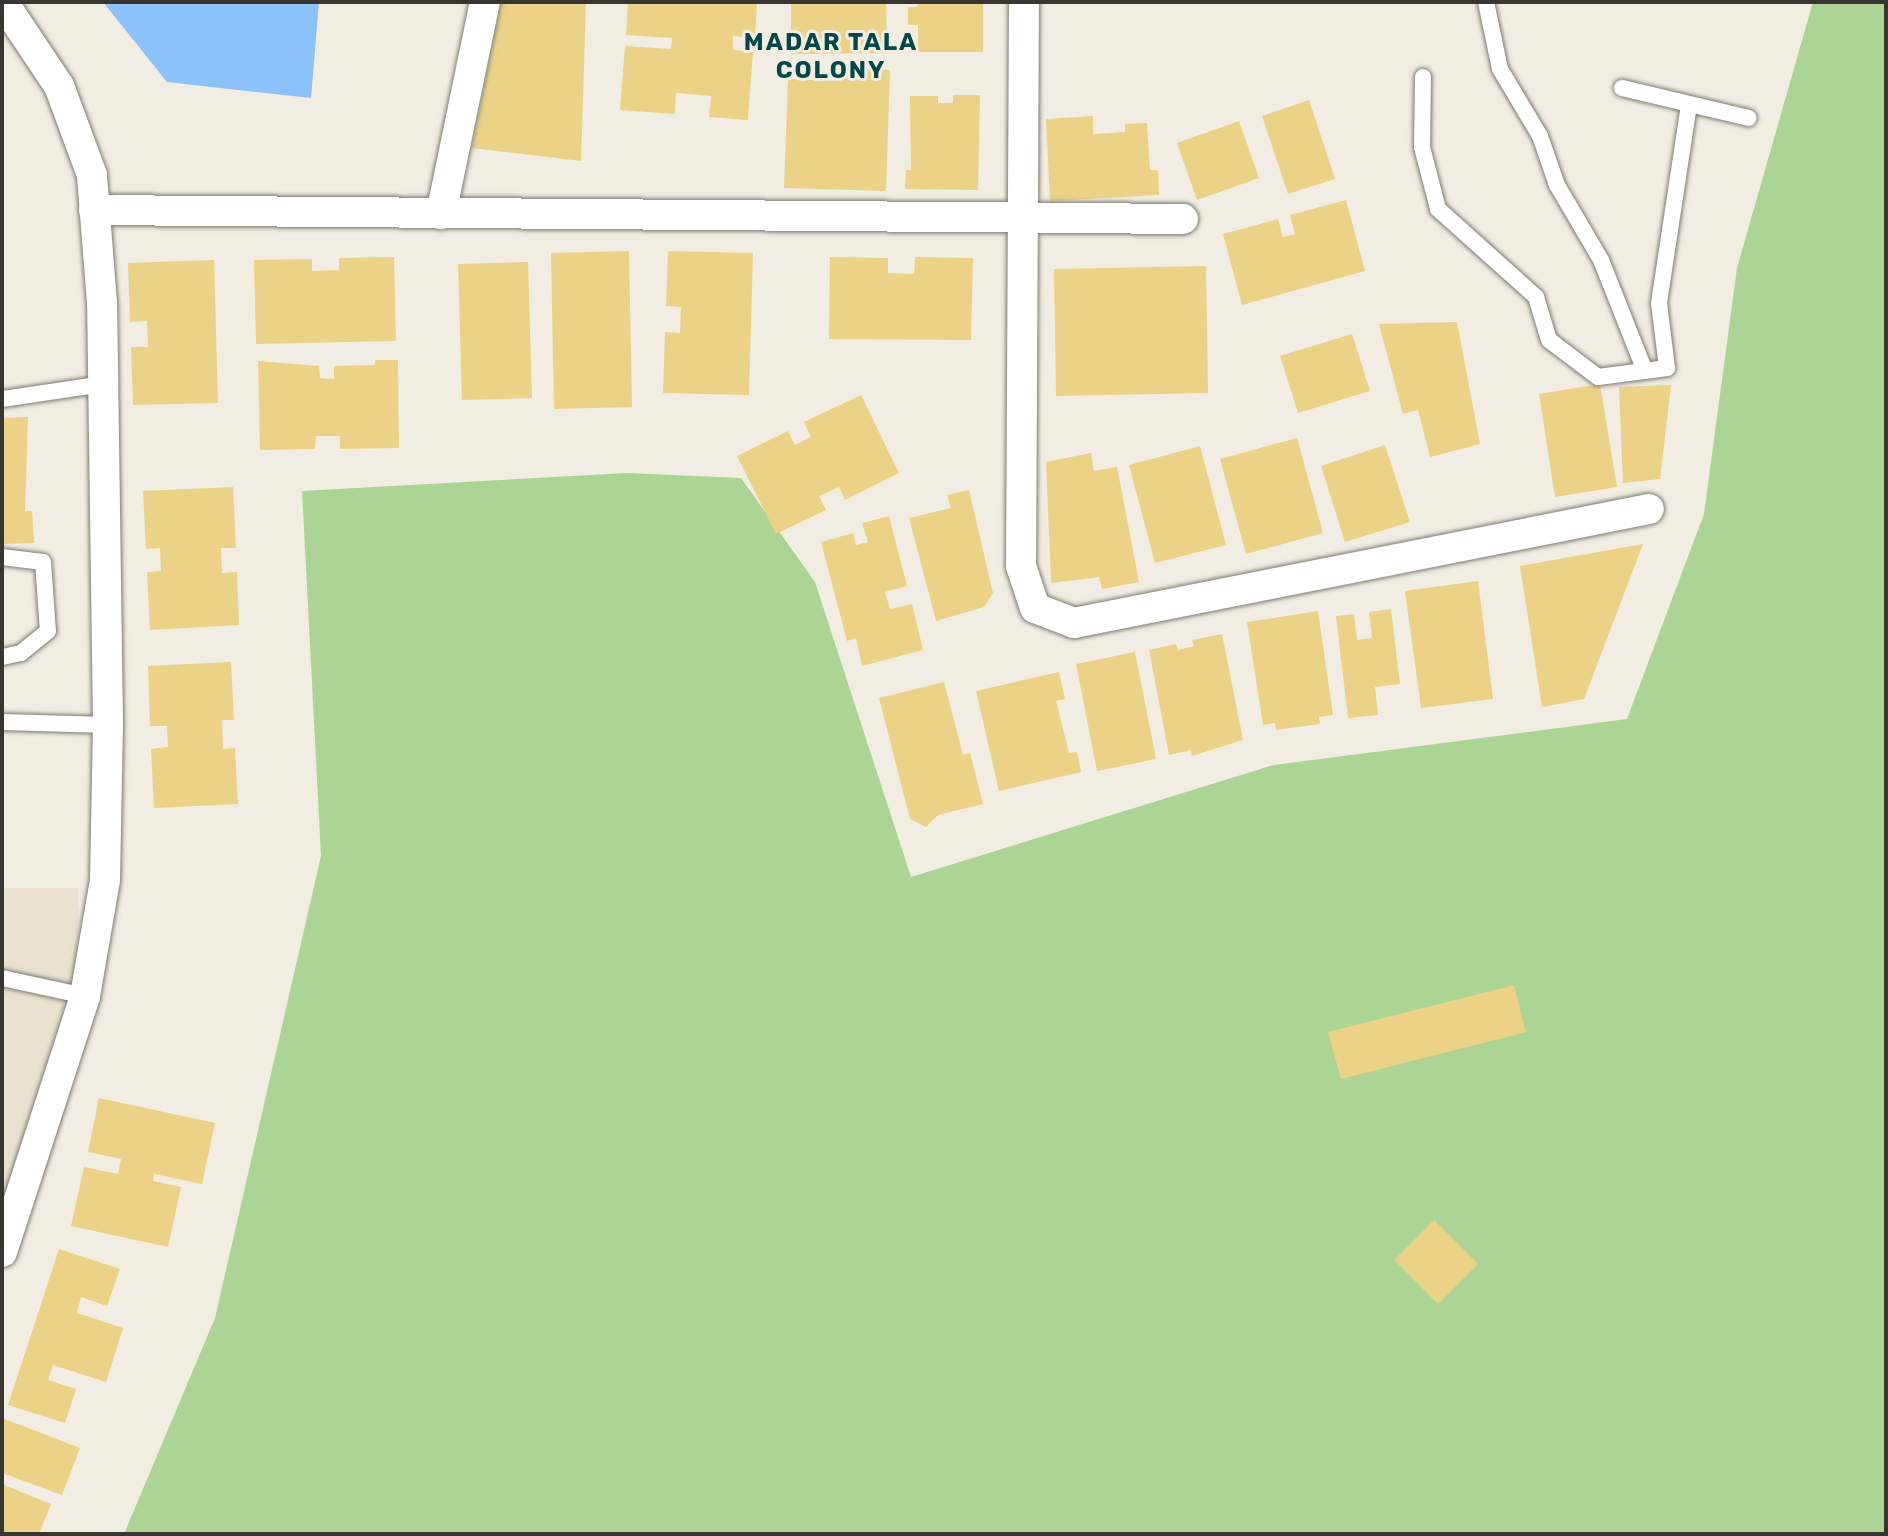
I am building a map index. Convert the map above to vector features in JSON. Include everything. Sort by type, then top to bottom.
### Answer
[{"type":"street","points":[[2,1252],[10,1199],[85,996],[106,880],[108,724],[103,384],[92,174],[60,86],[4,2]]},
{"type":"street","points":[[441,214],[485,2]]},
{"type":"street","points":[[1024,2],[1027,221],[1021,566],[1035,608],[1074,623],[1648,509]]},
{"type":"street","points":[[94,209],[1027,221],[1183,219]]},
{"type":"lane","points":[[1486,2],[1500,69],[1540,136],[1557,185],[1601,260],[1645,371]]},
{"type":"lane","points":[[1423,77],[1422,147],[1438,209],[1536,298],[1549,340],[1598,377],[1667,368],[1659,303],[1689,105]]},
{"type":"lane","points":[[1622,88],[1749,118]]},
{"type":"lane","points":[[3,399],[103,384]]},
{"type":"lane","points":[[2,557],[43,562],[48,631],[21,653],[2,657]]},
{"type":"lane","points":[[2,722],[108,724]]},
{"type":"lane","points":[[2,978],[85,996]]},
{"type":"shaded area","points":[[2,888],[78,888],[78,962],[2,1210]]},
{"type":"green space","points":[[1813,2],[1886,2],[1886,1534],[124,1534],[215,1318],[321,856],[302,491],[627,473],[741,478],[815,582],[911,877],[1274,765],[1627,719],[1704,514],[1737,268]]},
{"type":"water","points":[[103,2],[319,2],[311,98],[167,82]]},
{"type":"building","points":[[501,2],[586,2],[581,161],[472,148]]},
{"type":"building","points":[[628,2],[757,2],[755,38],[733,36],[733,50],[753,52],[748,120],[709,117],[711,96],[676,93],[675,114],[620,110],[625,46],[671,49],[672,38],[626,35]]},
{"type":"building","points":[[791,2],[886,2],[887,53],[791,54]]},
{"type":"building","points":[[918,2],[983,2],[983,52],[918,52],[918,25],[908,25],[908,7],[917,7]]},
{"type":"building","points":[[836,67],[890,70],[886,191],[784,188],[788,79],[835,81]]},
{"type":"building","points":[[953,95],[980,95],[978,190],[905,189],[906,170],[911,170],[910,96],[938,96],[938,103],[953,103]]},
{"type":"building","points":[[1309,100],[1335,179],[1288,194],[1262,116]]},
{"type":"building","points":[[1093,116],[1093,134],[1125,132],[1125,124],[1147,123],[1150,170],[1158,170],[1159,195],[1050,201],[1046,119]]},
{"type":"building","points":[[1239,121],[1259,178],[1197,200],[1177,143]]},
{"type":"building","points":[[1346,200],[1365,271],[1242,305],[1223,234],[1278,219],[1283,237],[1295,234],[1290,215]]},
{"type":"building","points":[[629,251],[632,407],[554,409],[551,253]]},
{"type":"building","points":[[668,251],[753,253],[749,395],[663,393],[665,332],[680,333],[681,307],[666,306]]},
{"type":"building","points":[[394,257],[396,341],[256,344],[254,260],[312,259],[312,271],[339,270],[339,258]]},
{"type":"building","points":[[830,257],[888,258],[888,273],[914,274],[915,257],[973,258],[971,340],[829,339]]},
{"type":"building","points":[[214,260],[218,403],[133,405],[131,347],[148,347],[147,321],[130,322],[128,263]]},
{"type":"building","points":[[528,262],[532,398],[462,400],[458,264]]},
{"type":"building","points":[[1206,266],[1208,393],[1056,396],[1054,269]]},
{"type":"building","points":[[1457,322],[1480,444],[1430,457],[1418,410],[1403,414],[1379,324]]},
{"type":"building","points":[[1352,334],[1370,391],[1298,413],[1280,356]]},
{"type":"building","points":[[375,360],[398,360],[399,448],[340,449],[340,436],[316,436],[315,449],[260,450],[258,361],[319,366],[320,378],[334,379],[334,366],[375,365]]},
{"type":"building","points":[[1600,384],[1617,487],[1555,497],[1539,394]]},
{"type":"building","points":[[1671,385],[1660,479],[1623,483],[1619,387]]},
{"type":"building","points":[[861,395],[899,473],[845,500],[839,487],[819,496],[826,510],[776,534],[737,456],[788,431],[795,445],[811,437],[804,422]]},
{"type":"building","points":[[28,417],[25,511],[32,511],[34,543],[2,544],[2,418]]},
{"type":"building","points":[[1297,438],[1323,533],[1246,554],[1220,459]]},
{"type":"building","points":[[1385,445],[1410,522],[1345,542],[1321,466]]},
{"type":"building","points":[[1200,446],[1226,545],[1155,563],[1129,465]]},
{"type":"building","points":[[1091,453],[1094,471],[1117,467],[1139,582],[1102,589],[1099,577],[1051,583],[1046,462]]},
{"type":"building","points":[[233,487],[236,548],[221,548],[222,573],[237,572],[239,625],[150,630],[147,572],[161,571],[160,548],[146,549],[143,491]]},
{"type":"building","points":[[969,490],[993,593],[984,607],[936,621],[909,518],[951,508],[947,495]]},
{"type":"building","points":[[889,516],[907,586],[885,592],[890,609],[912,604],[923,650],[862,666],[856,638],[847,641],[821,542],[853,533],[856,545],[868,542],[862,523]]},
{"type":"building","points":[[1643,544],[1584,699],[1542,707],[1520,566]]},
{"type":"building","points":[[1478,581],[1493,699],[1421,708],[1405,591]]},
{"type":"building","points":[[1391,609],[1400,684],[1375,687],[1378,715],[1348,718],[1336,616],[1354,614],[1357,640],[1372,638],[1369,612]]},
{"type":"building","points":[[1318,611],[1333,715],[1319,717],[1320,724],[1276,730],[1275,723],[1263,725],[1247,622]]},
{"type":"building","points":[[1222,634],[1243,740],[1192,756],[1191,750],[1169,755],[1149,650],[1176,644],[1178,650],[1194,646],[1192,640]]},
{"type":"building","points":[[1135,652],[1156,759],[1097,771],[1076,664]]},
{"type":"building","points":[[231,662],[234,720],[222,720],[223,749],[235,748],[238,804],[154,808],[151,749],[168,747],[167,726],[150,726],[148,666]]},
{"type":"building","points":[[1059,672],[1065,699],[1056,701],[1069,753],[1077,752],[1081,772],[999,791],[976,691]]},
{"type":"building","points":[[944,682],[963,755],[970,753],[983,804],[938,815],[926,827],[910,819],[879,698]]},
{"type":"building","points":[[1514,985],[1526,1032],[1341,1079],[1328,1032]]},
{"type":"building","points":[[99,1098],[215,1123],[202,1184],[154,1174],[153,1181],[181,1187],[168,1247],[71,1226],[84,1167],[118,1174],[121,1159],[88,1152]]},
{"type":"building","points":[[1434,1220],[1478,1264],[1438,1304],[1394,1260]]},
{"type":"building","points":[[59,1249],[120,1269],[107,1306],[81,1297],[77,1313],[123,1328],[106,1382],[53,1365],[48,1380],[76,1389],[65,1423],[8,1405]]},
{"type":"building","points":[[2,1418],[80,1448],[62,1495],[2,1473]]},
{"type":"building","points":[[2,1484],[51,1504],[39,1534],[2,1534]]},
{"type":"district","name":"MADAR TALA COLONY","points":[[831,57]]}]
